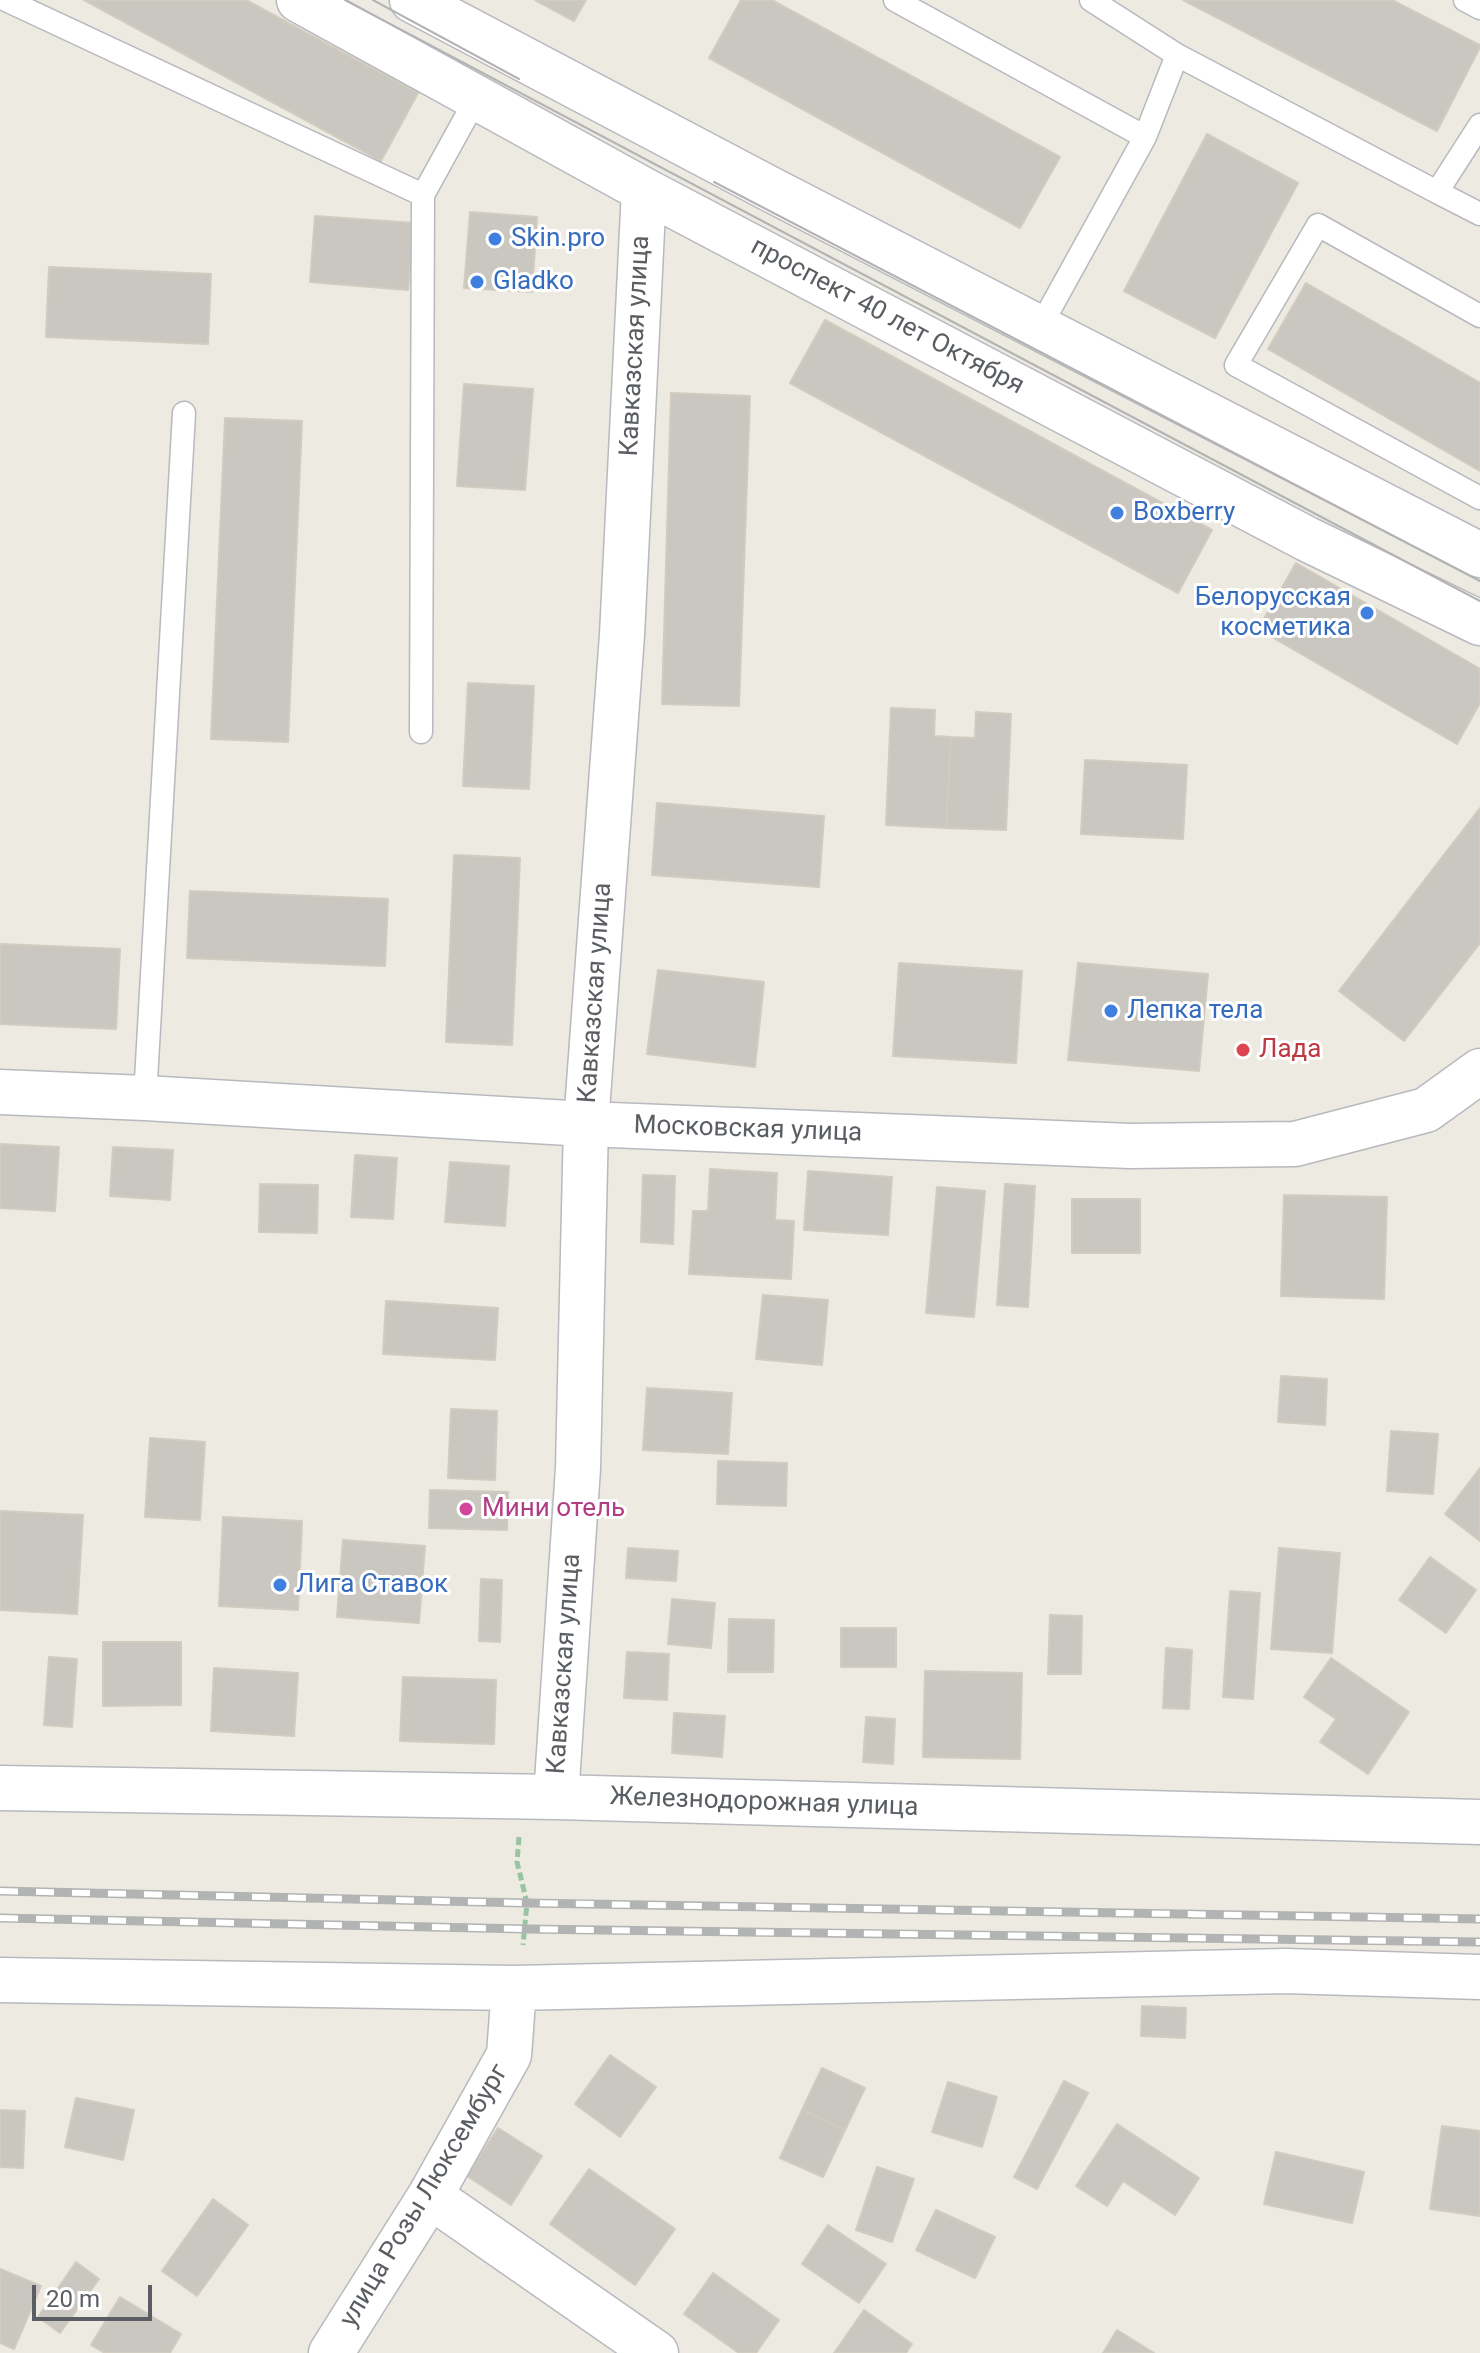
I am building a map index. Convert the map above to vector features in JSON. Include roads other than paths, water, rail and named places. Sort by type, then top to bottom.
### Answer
[{"type":"street","name":"проспект 40 лет Октября","points":[[299,0],[644,190],[1307,539],[1480,623]]},
{"type":"street","points":[[412,0],[770,189],[1480,555]]},
{"type":"street","name":"Кавказская улица","points":[[540,1797],[578,1468],[586,1124],[622,635],[644,190]]},
{"type":"street","name":"Московская улица","points":[[0,1092],[586,1124],[1130,1146],[1295,1144],[1426,1110],[1480,1071]]},
{"type":"street","name":"Железнодорожная улица","points":[[0,1788],[1477,1818]]},
{"type":"street","points":[[0,1980],[514,1988],[1286,1971],[1480,1977]]},
{"type":"street","name":"улица Розы Люксембург","points":[[331,2353],[430,2196],[509,2055],[514,1988]]},
{"type":"street","points":[[430,2196],[656,2353]]},
{"type":"lane","points":[[6,0],[423,195]]},
{"type":"lane","points":[[895,0],[1145,137]]},
{"type":"lane","points":[[1091,0],[1177,55],[1480,214]]},
{"type":"lane","points":[[1465,0],[1480,8]]},
{"type":"lane","points":[[1040,327],[1145,137],[1177,55]]},
{"type":"lane","points":[[421,732],[423,195],[477,97]]},
{"type":"lane","points":[[1437,192],[1480,125]]},
{"type":"lane","points":[[1480,316],[1318,225],[1236,365],[1480,498]]},
{"type":"lane","points":[[145,1098],[184,413]]},
{"type":"tram line","points":[[345,0],[1480,601]]},
{"type":"tram line","points":[[373,0],[519,79]]},
{"type":"tram line","points":[[714,182],[1480,581]]},
{"type":"railway","points":[[0,1891],[1480,1919]]},
{"type":"railway","points":[[0,1918],[526,1929],[1480,1942]]},
{"type":"place","name":"Skin.pro","points":[[495,239]]},
{"type":"place","name":"Gladko","points":[[477,282]]},
{"type":"place","name":"Boxberry","points":[[1117,513]]},
{"type":"place","name":"Белорусская косметика","points":[[1367,613]]},
{"type":"place","name":"Лепка тела","points":[[1111,1011]]},
{"type":"place","name":"Лада","points":[[1243,1050]]},
{"type":"place","name":"Мини отель","points":[[466,1509]]},
{"type":"place","name":"Лига Ставок","points":[[280,1585]]}]
